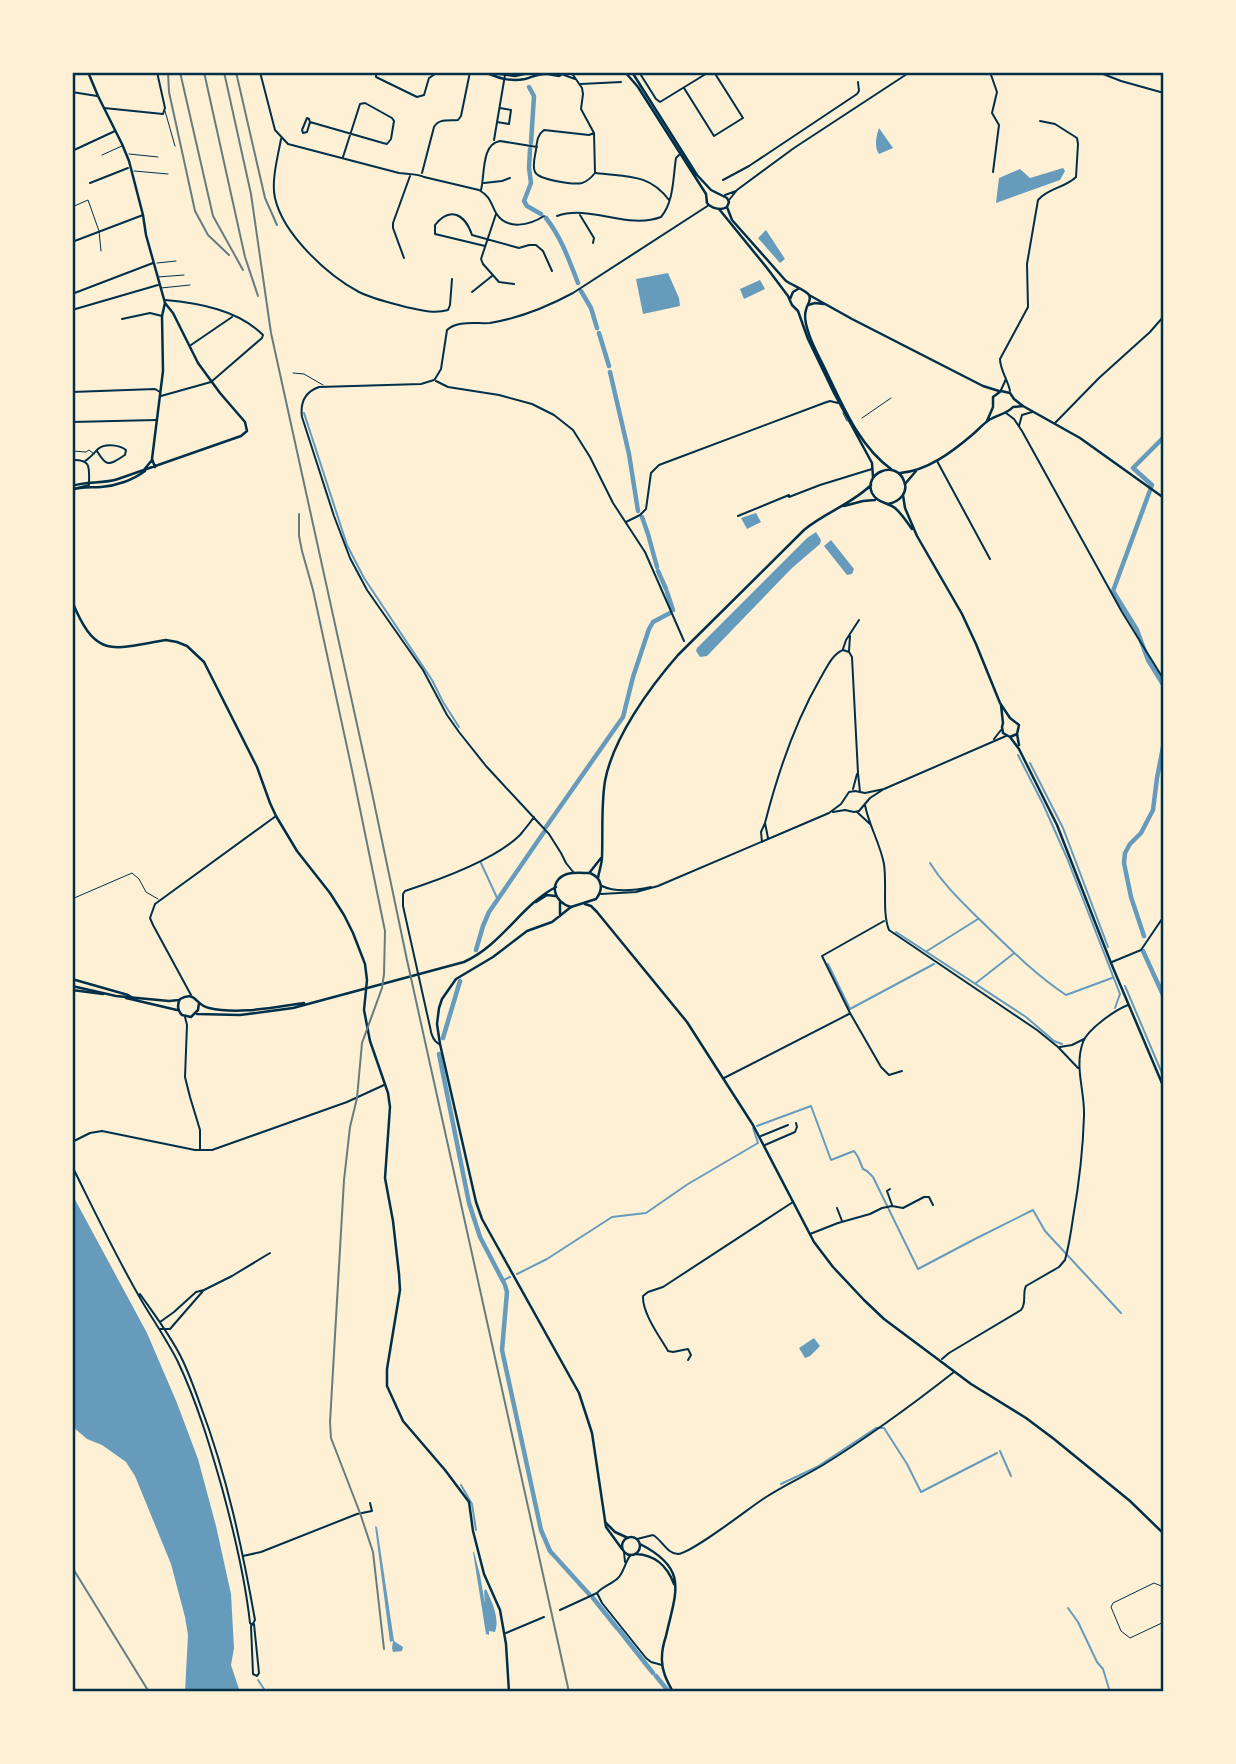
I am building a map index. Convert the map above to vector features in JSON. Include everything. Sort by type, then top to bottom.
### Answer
[{"type":"street","points":[[72,489],[105,487],[136,477],[155,467],[241,436],[246,433],[247,427],[198,363],[173,313],[164,302],[131,169],[89,73],[94,72]]},
{"type":"street","points":[[104,108],[160,115],[165,113],[158,72]]},
{"type":"street","points":[[260,72],[273,125],[288,144],[481,191],[492,202],[496,213],[506,222],[517,225],[544,216]]},
{"type":"street","points":[[376,72],[376,77],[417,97],[424,95],[429,78],[438,72]]},
{"type":"street","points":[[421,175],[434,127],[441,120],[458,120],[461,116],[470,72]]},
{"type":"street","points":[[486,72],[522,79],[540,73],[555,76],[567,73]]},
{"type":"street","points":[[507,76],[533,72]]},
{"type":"street","points":[[625,72],[697,175],[713,192],[724,195],[729,200]]},
{"type":"street","points":[[632,72],[707,196],[706,201],[719,209],[799,311],[808,339],[872,463],[871,485],[877,500]]},
{"type":"street","points":[[639,72],[660,102],[709,72]]},
{"type":"street","points":[[684,88],[714,136],[743,118],[714,72]]},
{"type":"street","points":[[724,195],[737,190],[910,72]]},
{"type":"street","points":[[990,72],[997,92],[992,113],[999,125],[993,172]]},
{"type":"street","points":[[1098,72],[1164,93]]},
{"type":"street","points":[[567,73],[580,84],[583,94],[581,109],[594,133],[595,173],[590,179],[579,184],[546,179],[535,172],[538,136],[544,130],[589,135],[594,133]]},
{"type":"street","points":[[567,73],[576,80]]},
{"type":"street","points":[[481,191],[488,148],[494,141],[507,76]]},
{"type":"street","points":[[580,84],[621,82]]},
{"type":"street","points":[[723,180],[749,166],[857,94],[858,82]]},
{"type":"street","points":[[72,92],[98,96]]},
{"type":"street","points":[[310,122],[349,134],[387,144],[391,139],[394,121],[392,118],[362,103],[359,106],[349,134],[342,158]]},
{"type":"street","points":[[496,122],[509,124],[511,110],[499,108]]},
{"type":"street","points":[[1040,121],[1055,124],[1077,138],[1076,177],[1038,200],[1027,264],[1028,307],[1000,359],[1001,368],[1014,399],[1104,454],[1164,498]]},
{"type":"street","points":[[72,151],[116,131]]},
{"type":"street","points":[[797,134],[803,143]]},
{"type":"street","points":[[281,138],[274,185],[275,199],[293,234],[331,273],[359,292],[401,306],[438,312],[448,310],[452,279]]},
{"type":"street","points":[[494,141],[537,147]]},
{"type":"street","points":[[557,216],[580,214],[634,221],[655,219],[664,214],[674,182],[676,158],[681,154]]},
{"type":"street","points":[[90,183],[131,169]]},
{"type":"street","points":[[595,173],[645,179],[669,200]]},
{"type":"street","points":[[404,258],[393,223],[411,175]]},
{"type":"street","points":[[483,183],[510,178]]},
{"type":"street","points":[[737,190],[727,207],[732,220],[786,281],[852,319],[983,386],[1010,393]]},
{"type":"street","points":[[707,196],[713,192]]},
{"type":"street","points":[[575,873],[534,817],[486,766],[459,732],[423,670],[373,601],[350,558],[334,516],[301,413],[303,401],[315,388],[324,386],[421,384],[434,380],[441,369],[447,330],[450,327],[507,319],[556,302],[709,205]]},
{"type":"street","points":[[719,209],[727,207]]},
{"type":"street","points":[[496,213],[481,259],[499,282],[514,284]]},
{"type":"street","points":[[580,214],[594,238],[593,243]]},
{"type":"street","points":[[72,242],[143,215]]},
{"type":"street","points":[[485,246],[435,234],[435,225],[444,216],[457,215],[464,219],[472,235],[519,248],[536,245],[543,251],[552,271]]},
{"type":"street","points":[[72,294],[154,263]]},
{"type":"street","points":[[472,292],[493,276]]},
{"type":"street","points":[[72,310],[141,289],[160,286]]},
{"type":"street","points":[[790,299],[793,292],[799,289]]},
{"type":"street","points":[[809,295],[805,318],[807,331],[839,398],[866,445],[876,458],[891,469],[899,473],[916,471]]},
{"type":"street","points":[[155,467],[152,459],[163,371],[164,302]]},
{"type":"street","points":[[160,394],[211,382],[263,334],[234,316],[211,307],[164,302]]},
{"type":"street","points":[[796,308],[803,309],[815,303],[827,304]]},
{"type":"street","points":[[122,319],[150,313],[162,314],[170,310]]},
{"type":"street","points":[[190,346],[234,316]]},
{"type":"street","points":[[1054,423],[1164,316]]},
{"type":"street","points":[[992,401],[1007,378]]},
{"type":"street","points":[[434,380],[448,387],[533,404],[570,426],[581,440],[613,503],[645,552],[684,640]]},
{"type":"street","points":[[983,386],[990,394],[993,407],[988,421]]},
{"type":"street","points":[[72,393],[155,389],[160,394]]},
{"type":"street","points":[[830,401],[834,393]]},
{"type":"street","points":[[1014,399],[1014,419],[1122,612],[1164,680]]},
{"type":"street","points":[[625,522],[646,509],[651,473],[659,465],[830,401],[840,405]]},
{"type":"street","points":[[1019,749],[1018,725],[1000,703],[962,614],[917,536],[905,508],[903,495],[905,484],[916,471],[961,444],[988,421],[1013,408],[1023,406]]},
{"type":"street","points":[[993,407],[1014,419]]},
{"type":"street","points":[[1019,427],[1022,415],[1035,413]]},
{"type":"street","points":[[72,422],[157,420]]},
{"type":"street","points":[[72,460],[85,461],[95,452],[103,446],[121,446],[126,453],[112,463],[106,463],[95,452]]},
{"type":"street","points":[[142,471],[152,459]]},
{"type":"street","points":[[936,460],[990,559]]},
{"type":"street","points":[[85,461],[89,468],[89,483]]},
{"type":"street","points":[[738,516],[789,495],[789,498],[820,485],[873,469]]},
{"type":"street","points":[[873,477],[883,470],[891,469]]},
{"type":"street","points":[[72,489],[148,470]]},
{"type":"street","points":[[899,473],[905,484]]},
{"type":"street","points":[[630,1556],[607,1530],[592,1433],[579,1392],[475,1202],[440,1044],[437,1024],[439,1007],[456,979],[493,957],[527,931],[552,922],[571,907],[596,899],[601,885],[598,878],[607,774],[623,734],[646,696],[678,655],[783,549],[812,523],[871,485]]},
{"type":"street","points":[[888,503],[903,495]]},
{"type":"street","points":[[837,508],[863,501],[877,500],[888,503],[899,512],[917,536]]},
{"type":"street","points":[[72,538],[72,561]]},
{"type":"street","points":[[72,601],[85,629],[104,645],[122,648],[166,640],[183,643],[193,649],[204,662],[249,750],[276,816],[306,864],[330,893],[353,933],[365,964],[364,1010],[370,1041],[390,1107],[385,1178],[395,1232],[400,1290],[387,1369],[387,1386],[403,1421],[469,1502],[481,1564],[500,1610],[505,1633],[509,1692]]},
{"type":"street","points":[[843,650],[844,642],[859,620]]},
{"type":"street","points":[[850,634],[858,773],[870,825],[884,863],[885,921],[889,930],[1011,1011],[1058,1047],[1079,1069]]},
{"type":"street","points":[[762,842],[761,832],[776,782],[801,716],[838,652],[849,652]]},
{"type":"street","points":[[993,740],[1002,729],[1000,703]]},
{"type":"street","points":[[1003,723],[1012,720]]},
{"type":"street","points":[[1002,729],[1019,749],[1066,845],[1111,963],[1164,1088]]},
{"type":"street","points":[[857,812],[884,789],[993,740],[1017,734]]},
{"type":"street","points":[[600,894],[636,892],[658,886],[828,813],[839,806],[852,791],[858,773]]},
{"type":"street","points":[[852,791],[861,793],[884,789]]},
{"type":"street","points":[[844,800],[849,810]]},
{"type":"street","points":[[828,813],[849,810],[857,812],[870,825]]},
{"type":"street","points":[[276,816],[160,900],[152,909],[150,918],[192,996],[208,1008],[265,1008],[314,1001]]},
{"type":"street","points":[[440,1044],[436,1042],[430,1027],[402,894],[458,872],[495,853],[521,834],[534,817]]},
{"type":"street","points":[[765,822],[769,839]]},
{"type":"street","points":[[590,873],[602,855]]},
{"type":"street","points":[[564,876],[566,863]]},
{"type":"street","points":[[571,907],[556,896],[558,880],[575,873],[590,873],[598,878]]},
{"type":"street","points":[[601,885],[612,889],[635,890],[658,886]]},
{"type":"street","points":[[185,1017],[197,1014],[240,1015],[293,1008],[464,962],[481,953],[542,894],[556,887]]},
{"type":"street","points":[[528,909],[544,897],[556,896]]},
{"type":"street","points":[[596,899],[597,912]]},
{"type":"street","points":[[560,916],[561,902]]},
{"type":"street","points":[[585,904],[597,912],[681,1013],[760,1137],[809,1234],[827,1260],[874,1311],[902,1334],[975,1387],[1054,1438],[1130,1501],[1164,1534]]},
{"type":"street","points":[[1111,963],[1141,950],[1164,916]]},
{"type":"street","points":[[885,921],[822,956],[881,1067],[889,1076],[902,1071]]},
{"type":"street","points":[[72,979],[133,998]]},
{"type":"street","points":[[185,996],[186,986]]},
{"type":"street","points":[[72,988],[178,1010],[185,1017],[185,1077],[200,1130],[200,1150]]},
{"type":"street","points":[[116,996],[169,1001],[192,996]]},
{"type":"street","points":[[178,1010],[180,999]]},
{"type":"street","points":[[197,1014],[199,1003]]},
{"type":"street","points":[[1058,1047],[1072,1045],[1085,1038],[1115,1012],[1129,1005]]},
{"type":"street","points":[[724,1079],[850,1013]]},
{"type":"street","points":[[187,1025],[191,1017]]},
{"type":"street","points":[[940,1361],[948,1353],[1021,1310],[1025,1303],[1026,1286],[1059,1267],[1065,1260],[1081,1172],[1084,1114],[1079,1059],[1085,1038]]},
{"type":"street","points":[[72,1142],[90,1133],[102,1131],[212,1150],[351,1101],[385,1085]]},
{"type":"street","points":[[764,1146],[795,1132],[796,1123]]},
{"type":"street","points":[[760,1137],[788,1125]]},
{"type":"street","points":[[72,1166],[135,1288],[178,1362],[206,1436],[239,1556],[252,1624]]},
{"type":"street","points":[[890,1188],[887,1194],[892,1206]]},
{"type":"street","points":[[809,1234],[876,1209],[892,1206],[902,1208],[924,1197],[929,1197],[933,1205]]},
{"type":"street","points":[[688,1360],[691,1355],[688,1349],[668,1351],[642,1302],[643,1296],[663,1287],[793,1202]]},
{"type":"street","points":[[837,1208],[842,1222]]},
{"type":"street","points":[[159,1328],[160,1322],[196,1292],[232,1276],[270,1252]]},
{"type":"street","points":[[135,1288],[160,1322],[186,1367],[211,1436],[233,1511],[254,1620],[250,1644],[252,1680]]},
{"type":"street","points":[[159,1328],[170,1329],[204,1290]]},
{"type":"street","points":[[155,1316],[164,1319]]},
{"type":"street","points":[[170,1329],[170,1338]]},
{"type":"street","points":[[605,1522],[615,1532],[628,1538],[653,1535],[674,1554],[682,1553],[708,1538],[764,1497],[824,1464],[882,1426],[954,1371]]},
{"type":"street","points":[[239,1556],[261,1552],[360,1513],[372,1511],[370,1503]]},
{"type":"street","points":[[636,1554],[647,1535]]},
{"type":"street","points":[[625,1563],[622,1544],[628,1538]]},
{"type":"street","points":[[637,1539],[666,1562],[674,1574],[676,1588],[662,1655],[666,1680],[673,1692]]},
{"type":"street","points":[[560,1610],[597,1592],[618,1578],[630,1556],[636,1554],[648,1555],[663,1564],[676,1588]]},
{"type":"street","points":[[597,1592],[602,1603],[646,1658],[662,1665]]},
{"type":"street","points":[[505,1633],[544,1617]]},
{"type":"lane","points":[[165,111],[175,146]]},
{"type":"lane","points":[[102,155],[123,146]]},
{"type":"lane","points":[[126,154],[158,157]]},
{"type":"lane","points":[[131,169],[168,174]]},
{"type":"lane","points":[[72,207],[88,200],[99,231],[102,250]]},
{"type":"lane","points":[[154,263],[176,261]]},
{"type":"lane","points":[[158,277],[184,275]]},
{"type":"lane","points":[[160,286],[190,285]]},
{"type":"lane","points":[[293,373],[304,374],[324,386]]},
{"type":"lane","points":[[862,418],[891,398]]},
{"type":"lane","points":[[72,447],[72,460]]},
{"type":"lane","points":[[73,451],[95,452]]},
{"type":"lane","points":[[72,899],[132,873],[146,892],[160,900]]},
{"type":"lane","points":[[1161,1586],[1154,1583],[1111,1604],[1111,1609],[1121,1631],[1130,1637],[1164,1622]]},
{"type":"water","points":[[879,128],[893,148],[879,154],[876,141]]},
{"type":"water","points":[[1063,168],[1065,171],[1060,180],[996,203],[999,178],[1020,169],[1030,178]]},
{"type":"water","points":[[766,230],[785,259],[780,263],[758,238]]},
{"type":"water","points":[[668,273],[680,306],[643,314],[636,279]]},
{"type":"water","points":[[760,280],[765,289],[744,299],[740,289]]},
{"type":"water","points":[[756,513],[761,522],[747,529],[741,518]]},
{"type":"water","points":[[816,532],[821,540],[820,544],[792,568],[707,656],[700,657],[697,648]]},
{"type":"water","points":[[831,540],[854,569],[852,574],[847,575],[824,546]]},
{"type":"water","points":[[72,1194],[147,1333],[198,1459],[231,1594],[234,1648],[231,1665],[240,1692],[185,1692],[188,1635],[185,1617],[171,1564],[135,1476],[126,1462],[102,1445],[87,1439],[72,1426]]},
{"type":"water","points":[[814,1338],[820,1346],[805,1358],[799,1348]]},
{"type":"water","points":[[375,1526],[394,1641],[403,1647],[402,1651],[393,1652],[393,1641],[390,1642]]},
{"type":"water","points":[[473,1552],[485,1604],[486,1589],[496,1616],[495,1632],[489,1631],[489,1635],[486,1634]]},
{"type":"waterway","points":[[529,87],[534,96],[531,143]]},
{"type":"waterway","points":[[530,149],[531,183],[524,201],[527,206],[541,214]]},
{"type":"waterway","points":[[546,218],[568,257],[578,283]]},
{"type":"waterway","points":[[581,291],[591,308],[597,328]]},
{"type":"waterway","points":[[599,333],[609,366]]},
{"type":"waterway","points":[[610,372],[629,454],[638,511]]},
{"type":"waterway","points":[[304,413],[347,545],[364,578],[432,680],[459,727]]},
{"type":"waterway","points":[[1164,437],[1133,468],[1152,485],[1113,591],[1137,630],[1148,660],[1164,686]]},
{"type":"waterway","points":[[642,517],[657,567]]},
{"type":"waterway","points":[[658,571],[666,589]]},
{"type":"waterway","points":[[667,592],[673,610]]},
{"type":"waterway","points":[[546,827],[623,717],[649,629],[653,622],[670,613]]},
{"type":"waterway","points":[[1144,936],[1131,897],[1124,863],[1125,853],[1141,833],[1153,810],[1164,742]]},
{"type":"waterway","points":[[1018,755],[1067,858],[1120,994],[1115,1008]]},
{"type":"waterway","points":[[1030,763],[1063,828],[1108,947]]},
{"type":"waterway","points":[[476,950],[489,912],[544,832]]},
{"type":"waterway","points":[[481,863],[498,900]]},
{"type":"waterway","points":[[930,863],[951,891],[998,937],[1031,968],[1066,995],[1112,978]]},
{"type":"waterway","points":[[927,951],[978,919]]},
{"type":"waterway","points":[[896,932],[1026,1017],[1054,1041],[1062,1044]]},
{"type":"waterway","points":[[1143,951],[1164,997]]},
{"type":"waterway","points":[[976,983],[1013,954]]},
{"type":"waterway","points":[[828,964],[850,1009],[934,964]]},
{"type":"waterway","points":[[443,1038],[460,981]]},
{"type":"waterway","points":[[1125,986],[1164,1078]]},
{"type":"waterway","points":[[439,1054],[469,1203],[480,1237],[504,1283]]},
{"type":"waterway","points":[[757,1126],[811,1106],[831,1160],[854,1151],[863,1169],[873,1177],[918,1269],[1033,1210],[1045,1231],[1121,1313]]},
{"type":"waterway","points":[[517,1274],[547,1259],[612,1217],[646,1213],[688,1184],[758,1143],[753,1128]]},
{"type":"waterway","points":[[502,1281],[510,1277]]},
{"type":"waterway","points":[[505,1285],[507,1292],[502,1350],[541,1530],[550,1551],[589,1594]]},
{"type":"waterway","points":[[781,1484],[817,1467],[876,1428],[884,1428],[921,1492],[997,1453]]},
{"type":"waterway","points":[[1000,1451],[1011,1476]]},
{"type":"waterway","points":[[461,1485],[472,1504],[476,1530]]},
{"type":"waterway","points":[[593,1598],[617,1628]]},
{"type":"waterway","points":[[1068,1608],[1103,1669],[1110,1692]]},
{"type":"waterway","points":[[619,1630],[653,1673]]},
{"type":"waterway","points":[[656,1676],[669,1692]]},
{"type":"waterway","points":[[258,1680],[266,1692]]},
{"type":"railway","points":[[168,72],[169,92],[195,211],[208,235],[229,255]]},
{"type":"railway","points":[[180,72],[213,216],[243,270]]},
{"type":"railway","points":[[204,72],[245,257],[258,296]]},
{"type":"railway","points":[[224,72],[251,194],[271,333],[569,1692]]},
{"type":"railway","points":[[236,72],[265,198],[277,225]]},
{"type":"railway","points":[[299,514],[302,551],[313,590],[385,931],[382,988],[362,1043],[357,1098],[350,1127],[344,1180],[330,1422],[331,1438],[373,1552],[384,1649]]},
{"type":"railway","points":[[72,1567],[149,1692]]}]
